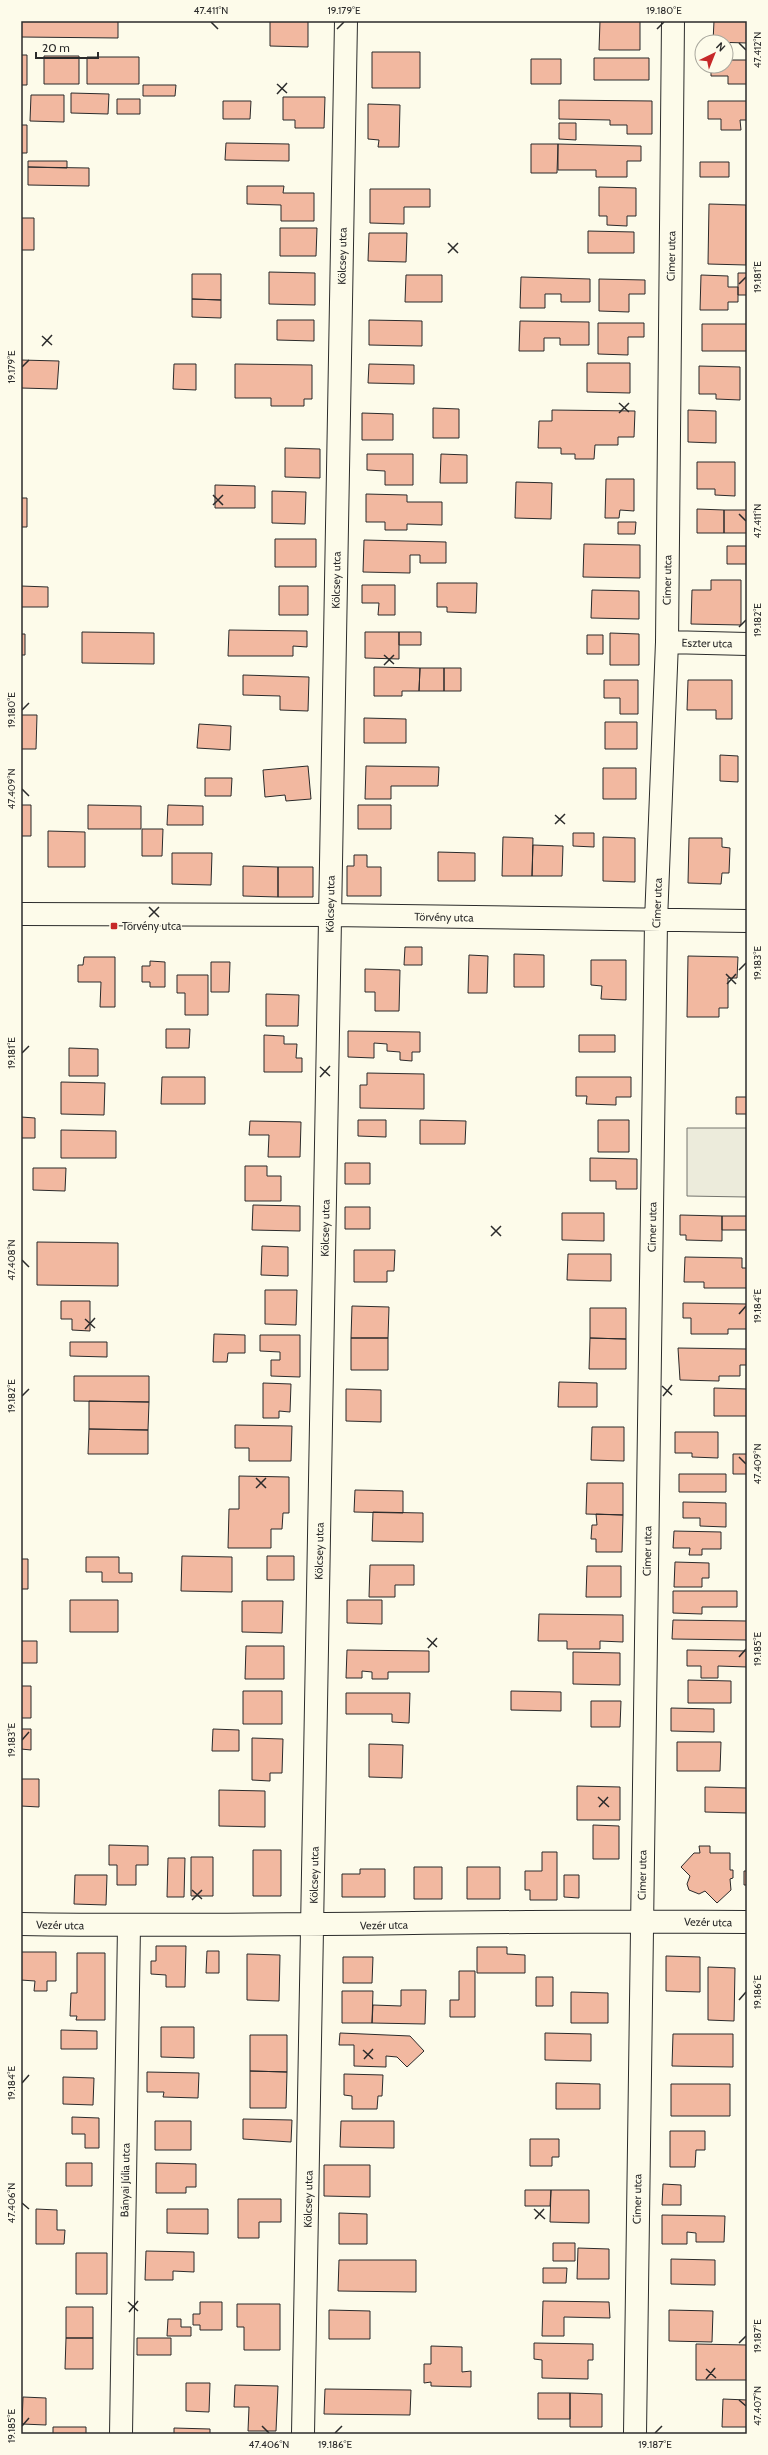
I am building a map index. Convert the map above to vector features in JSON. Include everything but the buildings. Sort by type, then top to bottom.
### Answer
[{"type":"street","name":"Kölcsey utca","points":[[303,2434],[346,21]]},
{"type":"street","name":"Címer utca","points":[[634,2434],[656,921],[667,642],[673,21]]},
{"type":"street","name":"Eszter utca","points":[[667,642],[747,644]]},
{"type":"street","name":"Törvény utca","points":[[21,914],[330,915],[656,921],[747,921]]},
{"type":"street","name":"Vezér utca","points":[[21,1924],[128,1926],[313,1926],[641,1921],[747,1922]]},
{"type":"street","name":"Bányai Júlia utca","points":[[121,2434],[128,1926]]},
{"type":"shaded area","points":[[687,1128],[747,1128],[747,1197],[687,1196]]},
{"type":"place","name":"Törvény utca","points":[[114,926]]}]
